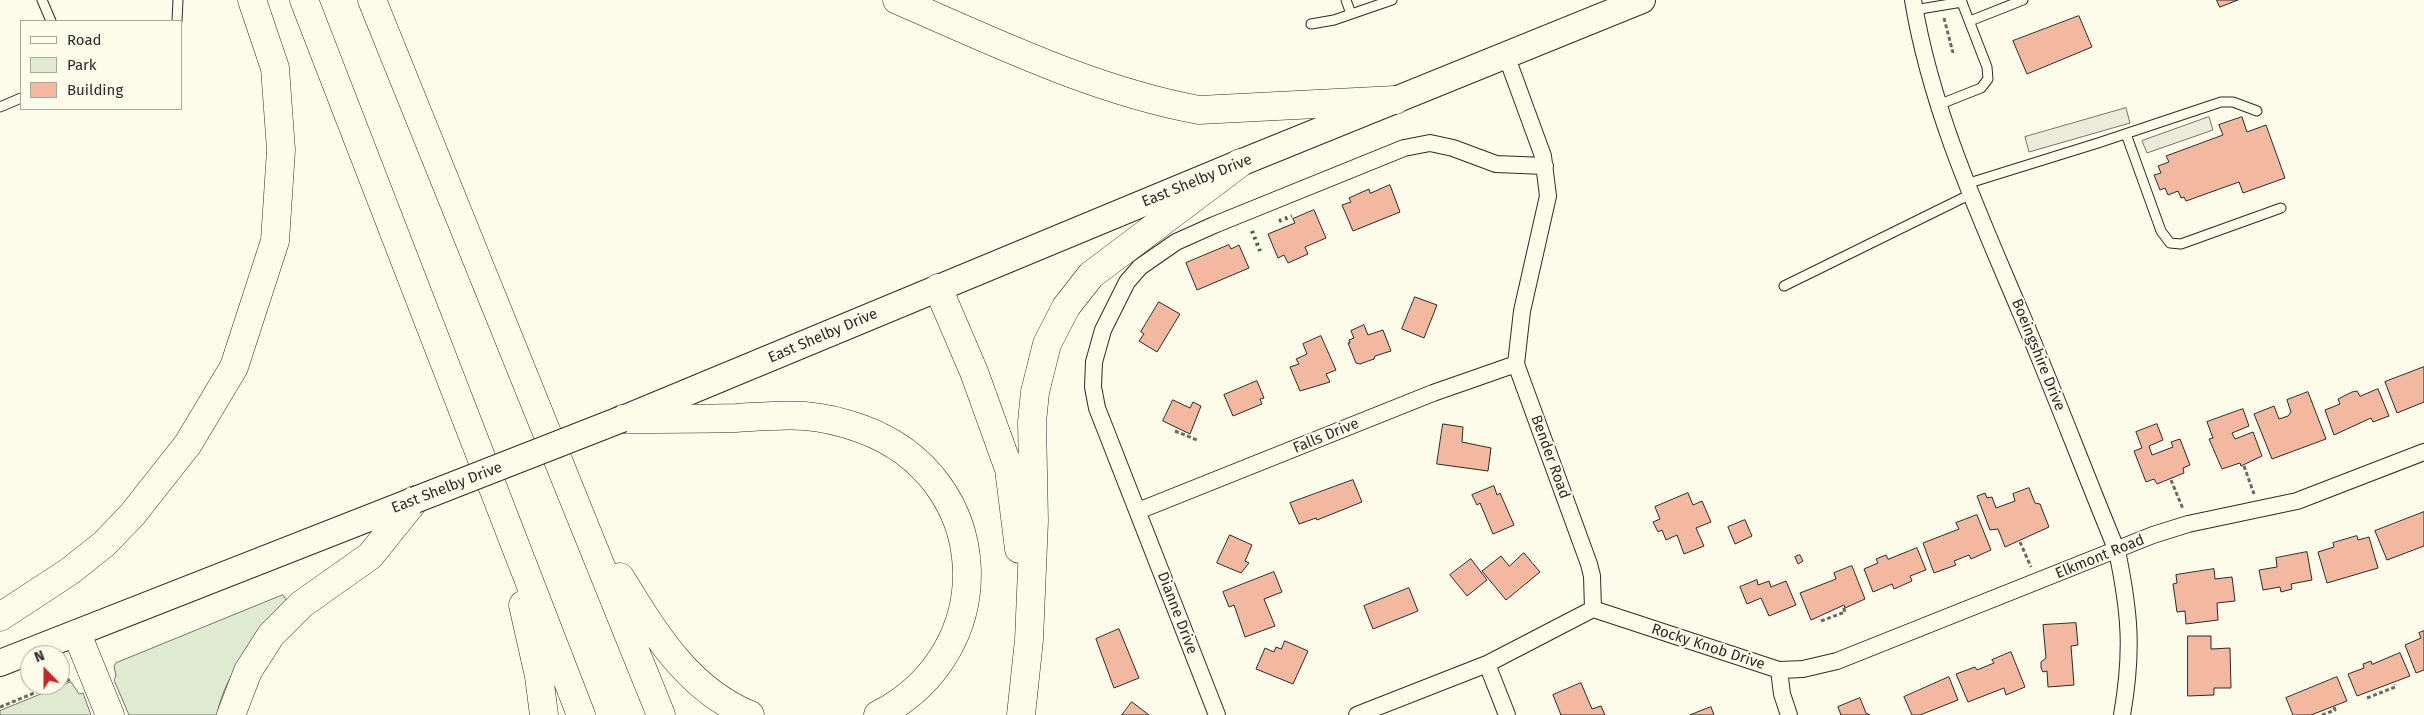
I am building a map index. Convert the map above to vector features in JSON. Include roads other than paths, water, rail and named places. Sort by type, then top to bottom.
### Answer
[{"type":"highway","points":[[0,617],[70,571],[104,544],[132,515],[188,444],[234,367],[275,241],[281,150],[275,68],[252,0]]},
{"type":"highway","points":[[304,0],[504,521],[581,715]]},
{"type":"highway","points":[[372,0],[662,715]]},
{"type":"highway","points":[[897,0],[1084,79],[1168,104],[1199,110],[1395,100]]},
{"type":"highway","points":[[1021,715],[1029,640],[1034,521],[1032,422],[1034,392],[1047,344],[1066,307],[1091,275],[1240,163]]},
{"type":"highway","points":[[938,288],[974,372],[1009,468],[1029,640]]},
{"type":"highway","points":[[622,420],[737,418],[788,414],[811,416],[844,423],[883,438],[921,466],[941,490],[957,522],[966,559],[967,590],[961,623],[942,661],[914,692],[899,704],[878,715]]},
{"type":"highway","points":[[231,715],[248,671],[271,635],[302,604],[370,556],[415,500]]},
{"type":"highway","points":[[583,517],[672,657],[696,681],[722,700],[750,715]]},
{"type":"highway","points":[[504,521],[539,676],[544,715]]},
{"type":"highway","points":[[77,634],[110,715]]},
{"type":"main road","name":"East Shelby Drive","points":[[0,663],[622,420],[1240,163],[1642,0]]},
{"type":"street","name":"Boeingshire Drive","points":[[1914,5],[1921,46],[1938,105],[1968,189],[2117,551],[2125,589],[2130,633],[2129,674],[2122,715]]},
{"type":"street","name":"Bender Road","points":[[1506,55],[1545,166],[1548,196],[1522,311],[1516,364],[1589,564],[1592,576],[1592,609]]},
{"type":"street","name":"Dianne Drive","points":[[1217,715],[1097,408],[1093,387],[1094,362],[1103,330],[1127,282],[1140,267],[1176,242],[1404,148],[1430,143],[1453,148],[1496,164],[1545,166]]},
{"type":"street","name":"Falls Drive","points":[[1138,511],[1433,393],[1516,364]]},
{"type":"street","name":"Elkmont Road","points":[[1779,670],[1803,670],[1837,661],[2036,581],[2188,524],[2310,497],[2424,452]]},
{"type":"street","points":[[1357,715],[1487,664],[1592,609]]},
{"type":"street","name":"Rocky Knob Drive","points":[[1592,609],[1779,670],[1782,694],[1789,715]]},
{"type":"street","points":[[1487,664],[1507,715]]},
{"type":"lane","points":[[42,0],[51,20]]},
{"type":"lane","points":[[177,20],[178,0]]},
{"type":"lane","points":[[1346,0],[1351,14]]},
{"type":"lane","points":[[1311,24],[1351,14],[1392,0]]},
{"type":"lane","points":[[1970,21],[2023,0]]},
{"type":"lane","points":[[1914,5],[1942,6],[1962,1],[1987,67],[1987,83],[1978,90],[1938,105]]},
{"type":"lane","points":[[0,107],[20,98]]},
{"type":"lane","points":[[1784,286],[1968,189],[2221,102],[2233,102],[2257,111]]},
{"type":"lane","points":[[2126,134],[2162,235],[2170,243],[2176,245],[2281,208]]}]
